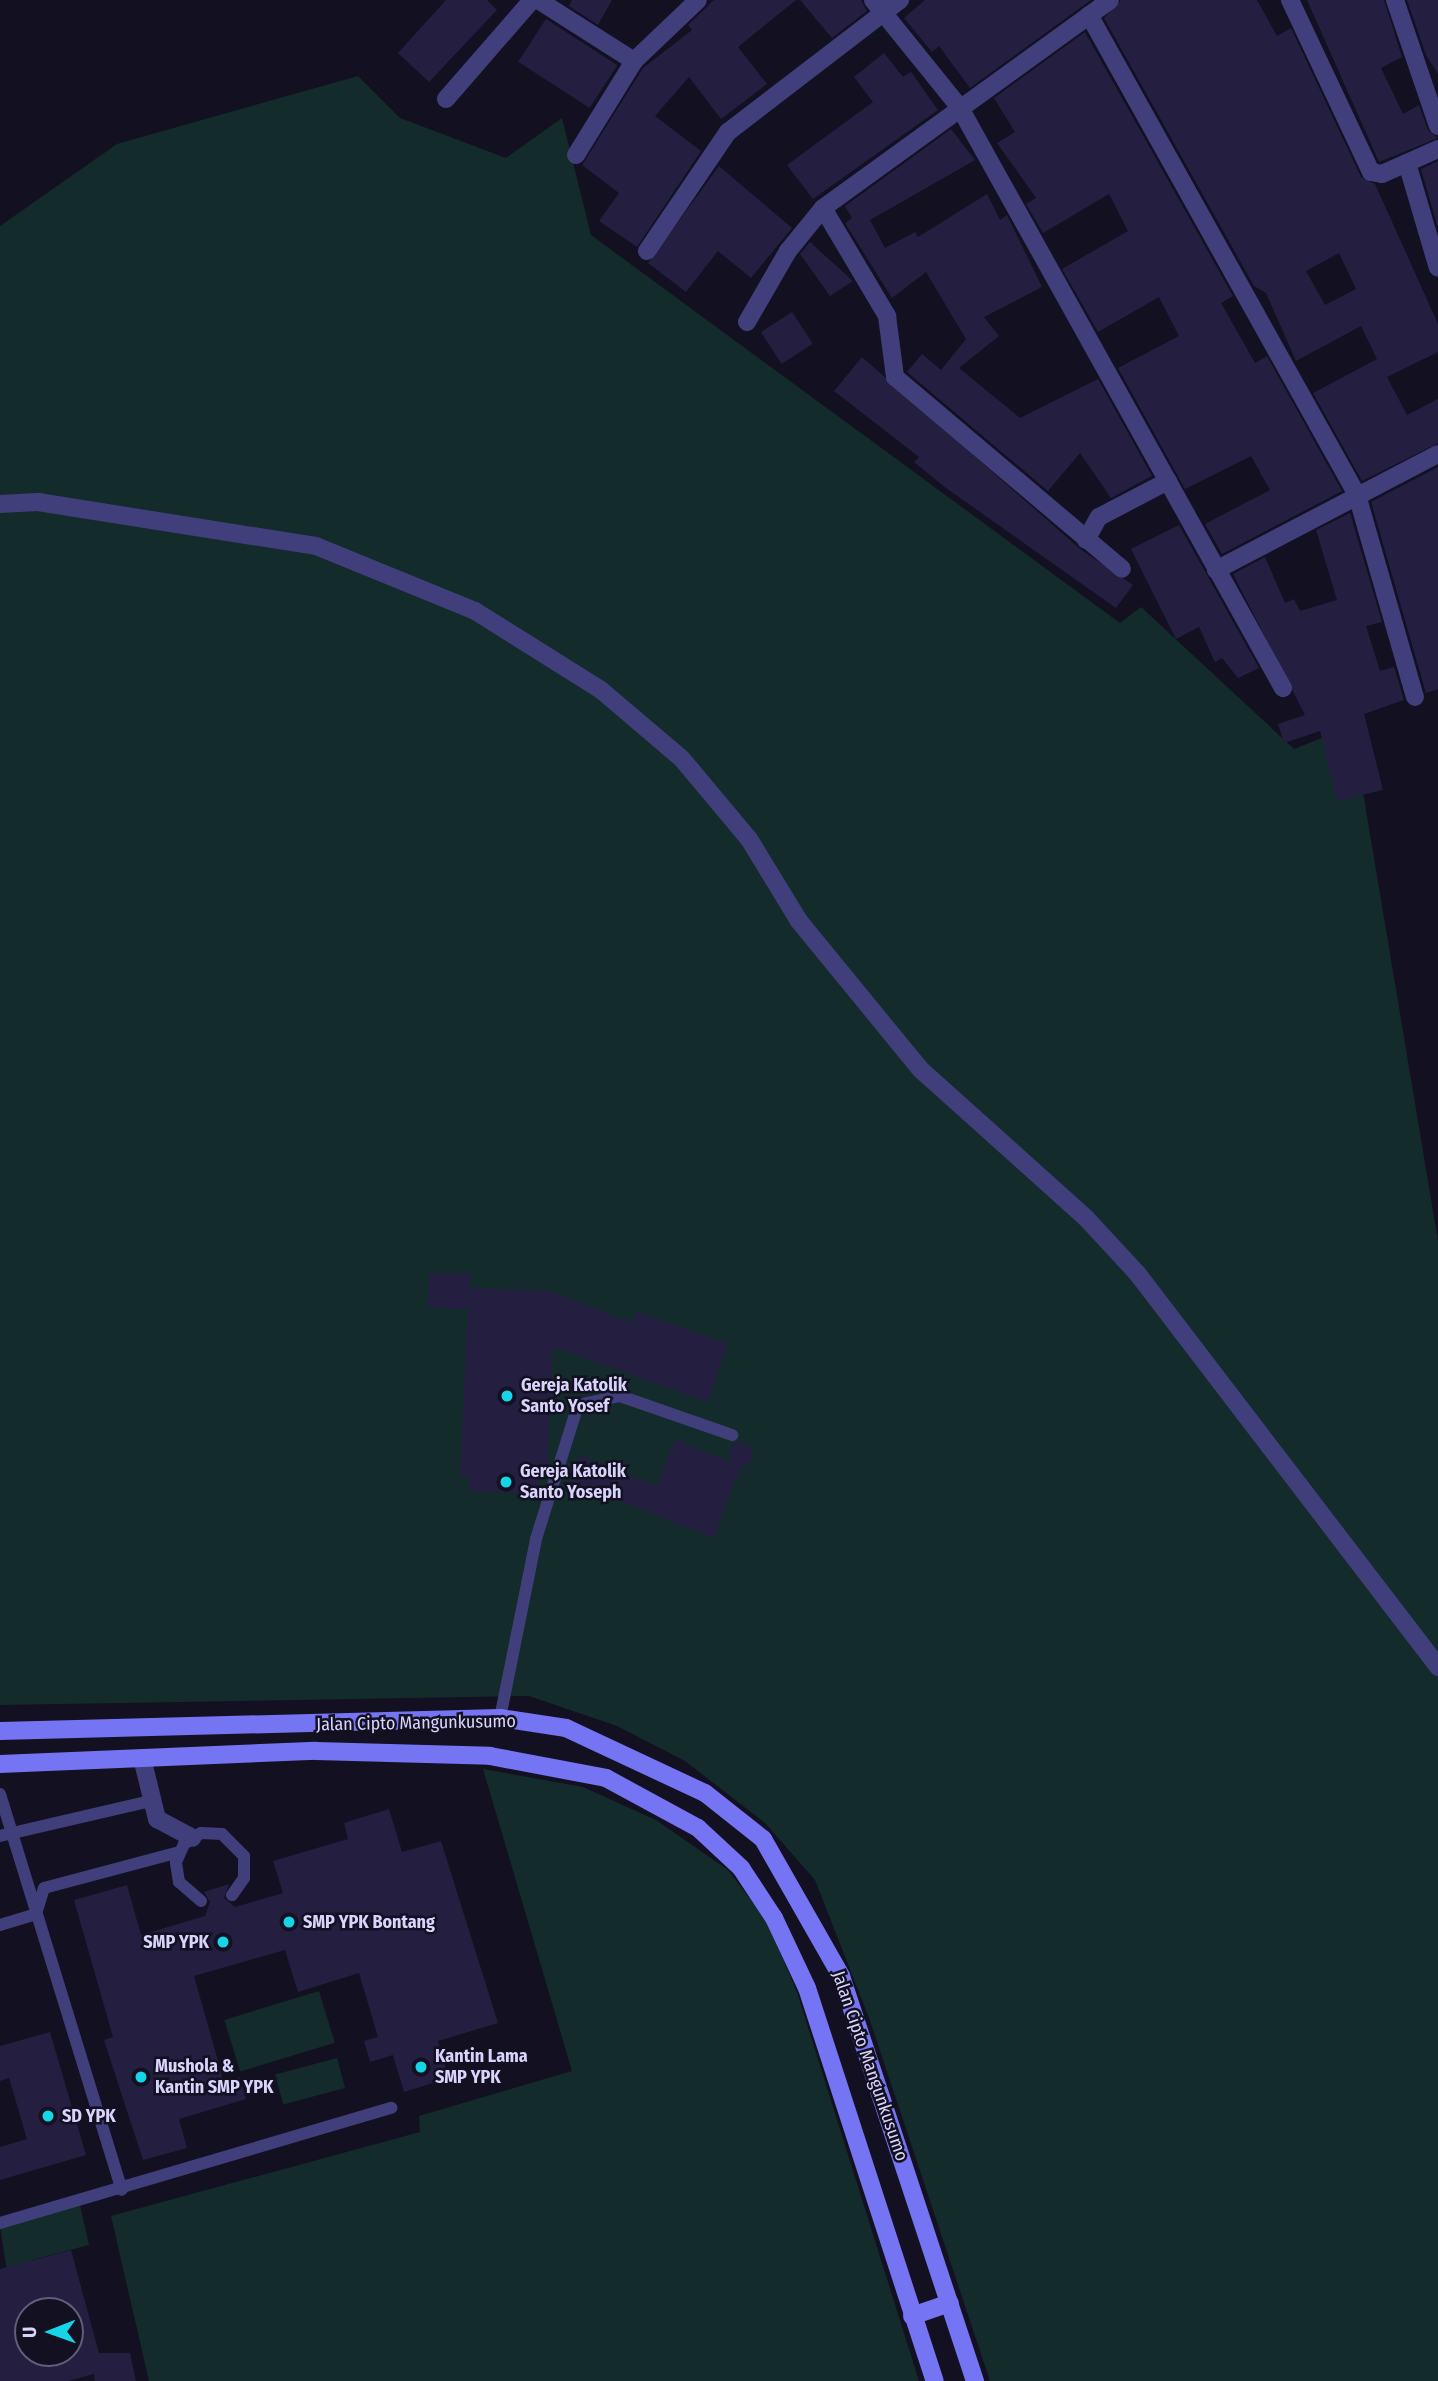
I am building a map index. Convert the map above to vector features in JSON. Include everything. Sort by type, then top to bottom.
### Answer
[{"type":"street","points":[[505,0],[509,20]]},
{"type":"street","points":[[446,99],[509,20],[532,0]]},
{"type":"street","points":[[538,0],[634,61]]},
{"type":"street","points":[[576,155],[634,61],[698,0]]},
{"type":"street","points":[[647,251],[728,132],[878,7],[900,0]]},
{"type":"street","points":[[747,322],[788,251],[823,208],[1110,0]]},
{"type":"street","points":[[1290,0],[1371,172],[1407,163],[1438,149]]},
{"type":"street","points":[[1395,0],[1438,126]]},
{"type":"street","points":[[878,7],[960,108],[1283,688]]},
{"type":"street","points":[[1089,15],[1357,495],[1416,697]]},
{"type":"street","points":[[1407,163],[1438,268]]},
{"type":"street","points":[[823,208],[887,316],[895,377],[1122,569]]},
{"type":"street","points":[[1216,570],[1438,454]]},
{"type":"street","points":[[1086,540],[1105,514],[1168,481]]},
{"type":"street","points":[[0,504],[38,502],[316,546],[475,611],[601,690],[682,759],[716,799],[749,839],[799,921],[920,1069],[1086,1218],[1137,1273],[1438,1667]]},
{"type":"street","name":"Jalan Cipto Mangunkusumo","points":[[0,1731],[500,1718],[566,1728],[638,1757],[705,1793],[763,1839],[841,1976],[975,2381]]},
{"type":"street","name":"Jalan Cipto Mangunkusumo","points":[[0,1764],[316,1751],[490,1756],[606,1778],[698,1828],[741,1868],[774,1918],[807,1988],[934,2381]]},
{"type":"street","points":[[142,1758],[150,1801],[157,1819],[192,1838]]},
{"type":"street","points":[[912,2315],[950,2303]]},
{"type":"lane","points":[[500,1718],[536,1539],[578,1405],[620,1396],[732,1436]]},
{"type":"lane","points":[[0,1794],[6,1835],[28,1885],[122,2190]]},
{"type":"lane","points":[[6,1835],[150,1801]]},
{"type":"lane","points":[[28,1885],[44,1888],[179,1852],[192,1838],[212,1832],[239,1847],[244,1878],[232,1895]]},
{"type":"lane","points":[[179,1852],[179,1882],[201,1901]]},
{"type":"lane","points":[[36,1914],[44,1888]]},
{"type":"lane","points":[[0,1925],[36,1914]]},
{"type":"lane","points":[[0,2223],[122,2190],[391,2108]]},
{"type":"green space","points":[[358,76],[400,118],[506,158],[562,118],[591,235],[1120,623],[1141,607],[1294,749],[1352,726],[1438,1241],[1438,2381],[990,2381],[869,2018],[815,1880],[765,1823],[685,1761],[617,1726],[529,1696],[0,1705],[0,226],[117,144]]},
{"type":"green space","points":[[483,1769],[583,1787],[656,1820],[728,1870],[766,1920],[797,1992],[919,2381],[149,2381],[111,2216],[420,2132],[419,2116],[572,2071]]},
{"type":"green space","points":[[319,1991],[335,2043],[240,2072],[224,2020]]},
{"type":"green space","points":[[337,2058],[345,2088],[283,2105],[275,2075]]},
{"type":"green space","points":[[80,2205],[89,2245],[32,2260],[10,2292],[0,2226]]},
{"type":"building","points":[[446,0],[487,0],[497,10],[429,82],[398,53]]},
{"type":"building","points":[[572,0],[612,0],[598,25],[569,6]]},
{"type":"building","points":[[714,0],[796,0],[738,47],[767,84],[721,119],[689,77],[655,116],[701,151],[637,247],[599,221],[619,193],[582,165],[643,68],[692,30],[688,25]]},
{"type":"building","points":[[800,0],[861,0],[867,11],[832,38]]},
{"type":"building","points":[[925,0],[1091,0],[970,88],[939,46],[932,52],[904,18]]},
{"type":"building","points":[[1121,0],[1257,0],[1277,36],[1291,28],[1361,177],[1375,184],[1438,324],[1438,352],[1387,377],[1407,415],[1438,399],[1438,443],[1362,481],[1313,393],[1377,359],[1361,326],[1296,361],[1266,293],[1254,286],[1104,18]],"holes":[[[1339,253],[1356,289],[1325,305],[1306,271]]]},
{"type":"building","points":[[1307,0],[1384,0],[1402,57],[1381,68],[1403,114],[1419,105],[1428,130],[1438,138],[1379,162]]},
{"type":"building","points":[[1407,0],[1438,0],[1438,74],[1426,55]]},
{"type":"building","points":[[546,19],[617,65],[590,108],[518,62]]},
{"type":"building","points":[[1085,32],[1233,296],[1221,303],[1255,363],[1267,356],[1342,491],[1222,554],[1205,524],[1270,490],[1251,456],[1185,489],[1118,368],[1179,336],[1159,297],[1098,332],[1062,269],[1128,231],[1109,194],[1043,233],[1026,204],[1036,198],[997,143],[1015,132],[994,98]]},
{"type":"building","points":[[884,53],[903,77],[911,72],[938,110],[813,199],[787,165],[873,102],[854,77]]},
{"type":"building","points":[[951,129],[975,160],[870,220],[885,248],[915,232],[918,237],[987,194],[1000,220],[1007,215],[1042,287],[984,317],[999,336],[959,368],[1020,418],[1098,379],[1152,476],[1111,498],[1080,453],[1048,491],[907,372],[922,354],[941,370],[966,339],[926,272],[892,298],[845,223],[852,218],[845,206]]},
{"type":"building","points":[[1438,161],[1438,225],[1437,225],[1421,169]]},
{"type":"building","points":[[719,166],[792,228],[751,278],[718,251],[686,292],[648,263]]},
{"type":"building","points":[[810,242],[853,281],[830,296],[800,254]]},
{"type":"building","points":[[792,312],[813,344],[782,364],[761,332]]},
{"type":"building","points":[[862,357],[1080,549],[1133,585],[1116,608],[946,488],[914,462],[919,457],[834,391]]},
{"type":"building","points":[[1438,467],[1438,689],[1426,693],[1371,502]]},
{"type":"building","points":[[1350,513],[1382,622],[1366,626],[1380,671],[1394,667],[1404,700],[1364,714],[1383,790],[1337,801],[1320,731],[1284,743],[1278,724],[1305,715],[1233,574],[1265,557],[1285,603],[1294,599],[1300,611],[1337,600],[1316,530]]},
{"type":"building","points":[[1179,525],[1259,668],[1238,678],[1222,658],[1215,662],[1199,627],[1176,639],[1131,549]]},
{"type":"building","points":[[429,1273],[471,1273],[470,1288],[550,1291],[632,1323],[636,1311],[728,1344],[708,1402],[553,1347],[547,1476],[539,1479],[538,1494],[468,1491],[468,1476],[460,1476],[468,1309],[428,1308]]},
{"type":"building","points":[[675,1440],[741,1467],[713,1538],[570,1481],[580,1455],[657,1486]]},
{"type":"building","points":[[741,1442],[752,1449],[753,1454],[746,1465],[741,1466],[730,1459],[729,1454],[736,1443]]},
{"type":"building","points":[[389,1809],[402,1852],[441,1841],[498,2023],[438,2041],[449,2078],[404,2092],[393,2055],[370,2062],[364,2041],[378,2037],[359,1973],[298,1992],[285,1950],[194,1976],[224,2082],[240,2077],[246,2099],[179,2119],[187,2148],[143,2160],[104,2040],[113,2037],[74,1900],[127,1885],[141,1935],[205,1916],[210,1902],[204,1892],[229,1884],[224,1898],[235,1907],[283,1893],[273,1861],[348,1839],[344,1823]]},
{"type":"building","name":"SD YPK","points":[[50,2032],[86,2155],[0,2180],[0,2147],[27,2139],[9,2078],[0,2081],[0,2046]]},
{"type":"building","points":[[71,2250],[84,2297],[14,2297],[14,2367],[84,2367],[84,2298],[99,2353],[130,2353],[136,2381],[95,2381],[94,2374],[68,2381],[0,2381],[0,2269]]},
{"type":"place","name":"Gereja Katolik Santo Yosef","points":[[507,1396]]},
{"type":"place","name":"Gereja Katolik Santo Yoseph","points":[[506,1482]]},
{"type":"place","name":"SMP YPK Bontang","points":[[289,1922]]},
{"type":"place","name":"SMP YPK","points":[[223,1942]]},
{"type":"place","name":"Kantin Lama SMP YPK","points":[[421,2067]]},
{"type":"place","name":"Mushola & Kantin SMP YPK","points":[[141,2077]]},
{"type":"place","name":"SD YPK","points":[[48,2116]]}]
